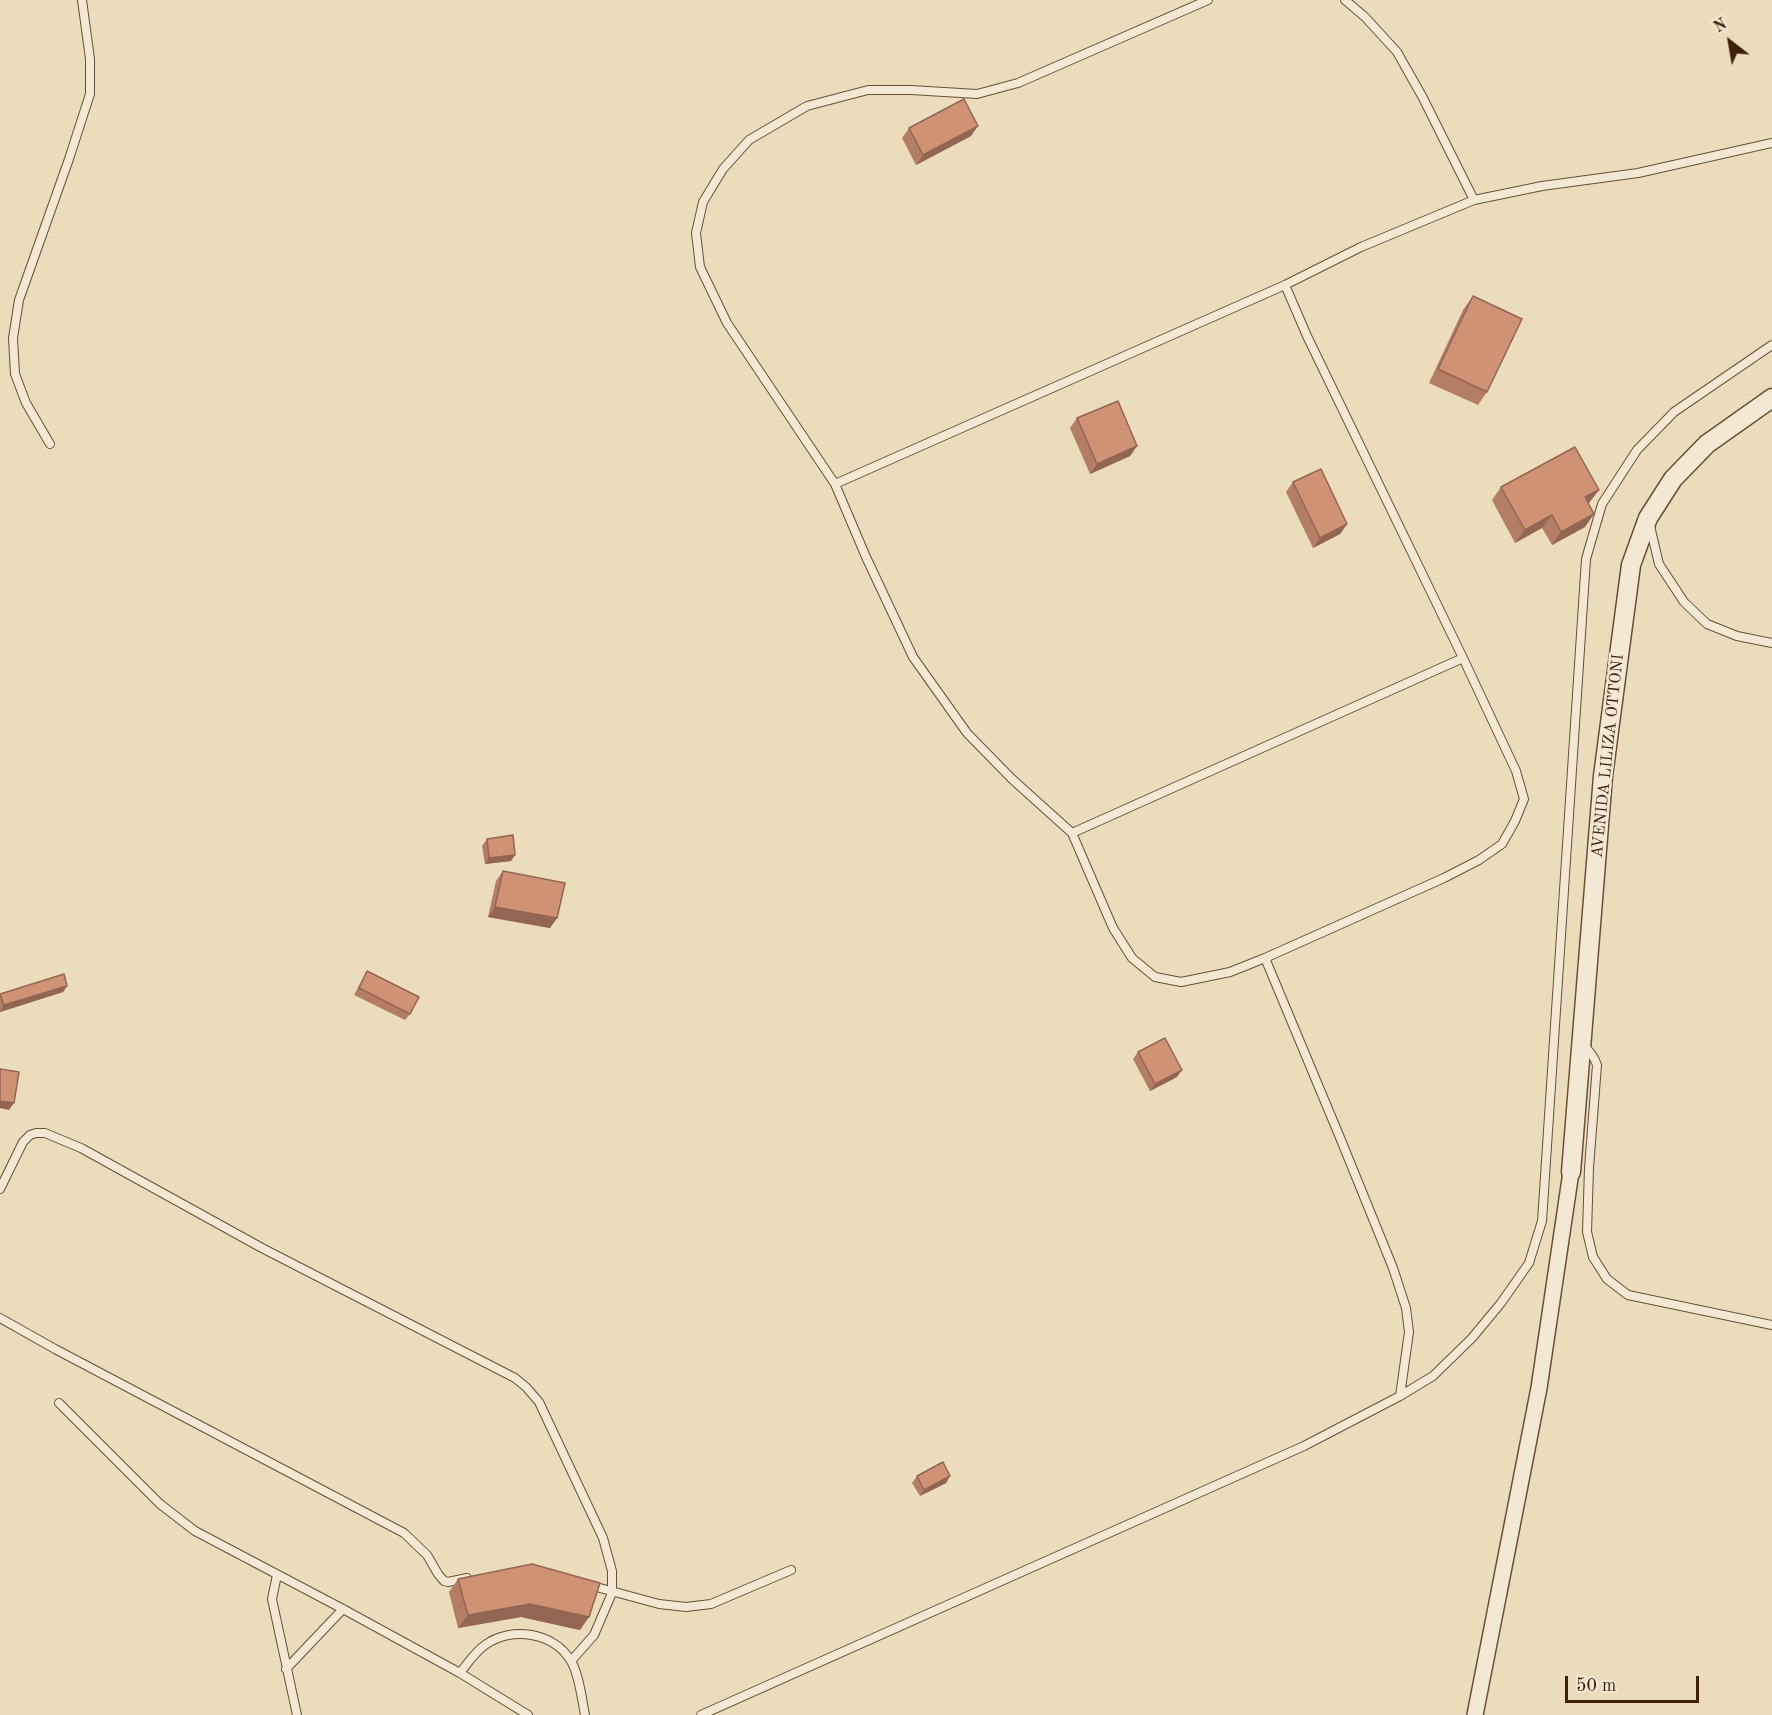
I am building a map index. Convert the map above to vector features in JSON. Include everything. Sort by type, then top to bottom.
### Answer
[{"type":"street","name":"AVENIDA LILIZA OTTONI","points":[[1571,1172],[1603,776],[1631,565],[1648,518],[1673,479],[1707,444],[1772,398]]},
{"type":"street","points":[[1475,1715],[1539,1388],[1571,1172]]},
{"type":"lane","points":[[50,444],[26,403],[15,374],[13,338],[19,300],[90,94],[90,59],[82,0]]},
{"type":"lane","points":[[1208,0],[1018,83],[976,94],[868,90],[807,106],[749,140],[723,169],[703,202],[696,233],[699,267],[727,323],[835,484],[913,657],[967,733],[1012,779],[1072,833],[1113,928],[1132,958],[1155,977],[1181,982],[1230,972],[1265,958],[1479,860],[1502,844],[1524,799],[1516,771],[1307,336],[1285,285]]},
{"type":"lane","points":[[1345,0],[1365,17],[1397,52],[1424,98],[1474,200]]},
{"type":"lane","points":[[835,484],[1285,285],[1362,247],[1474,200],[1542,186],[1638,173],[1772,143]]},
{"type":"lane","points":[[701,1715],[1304,1446],[1400,1396],[1432,1376],[1472,1338],[1494,1312],[1529,1263],[1542,1221],[1586,559],[1602,504],[1636,450],[1674,412],[1772,345]]},
{"type":"lane","points":[[1648,518],[1659,564],[1684,602],[1707,624],[1737,636],[1772,643]]},
{"type":"lane","points":[[1072,833],[1463,658]]},
{"type":"lane","points":[[1265,958],[1350,1161],[1393,1268],[1406,1308],[1409,1332],[1400,1396]]},
{"type":"lane","points":[[1582,1044],[1594,1057],[1597,1065],[1589,1168],[1587,1232],[1593,1257],[1607,1279],[1628,1295],[1772,1325]]},
{"type":"lane","points":[[0,1189],[23,1142],[30,1135],[45,1133],[81,1148],[262,1248],[515,1378],[526,1387],[539,1402],[603,1538],[612,1571],[612,1593],[594,1635],[571,1661]]},
{"type":"lane","points":[[0,1318],[404,1533],[427,1555],[444,1581],[479,1576]]},
{"type":"lane","points":[[59,1403],[160,1504],[195,1530],[460,1673],[528,1715]]},
{"type":"lane","points":[[578,1582],[658,1604],[686,1607],[711,1604],[791,1570]]},
{"type":"lane","points":[[277,1575],[272,1599],[297,1715]]},
{"type":"lane","points":[[286,1670],[343,1609]]},
{"type":"lane","points":[[460,1673],[484,1646],[502,1636],[521,1634],[540,1637],[558,1646],[571,1661],[580,1688],[585,1715]]},
{"type":"building","points":[[964,99],[978,126],[923,155],[909,128]]},
{"type":"building","points":[[1473,296],[1522,319],[1487,392],[1438,369]]},
{"type":"building","points":[[1118,401],[1137,446],[1097,464],[1077,418]]},
{"type":"building","points":[[1575,447],[1599,490],[1585,497],[1594,514],[1561,532],[1552,515],[1525,530],[1501,487]]},
{"type":"building","points":[[1321,469],[1347,524],[1320,538],[1293,482]]},
{"type":"building","points":[[513,835],[515,855],[489,858],[487,839]]},
{"type":"building","points":[[503,871],[565,883],[557,918],[495,907]]},
{"type":"building","points":[[367,971],[419,997],[410,1014],[359,988]]},
{"type":"building","points":[[64,974],[67,986],[4,1005],[0,994]]},
{"type":"building","points":[[1165,1038],[1182,1070],[1155,1084],[1138,1052]]},
{"type":"building","points":[[0,1069],[19,1072],[14,1103],[0,1101]]},
{"type":"building","points":[[943,1462],[950,1476],[924,1490],[917,1476]]},
{"type":"building","points":[[532,1564],[600,1583],[589,1617],[530,1604],[468,1615],[458,1579]]}]
